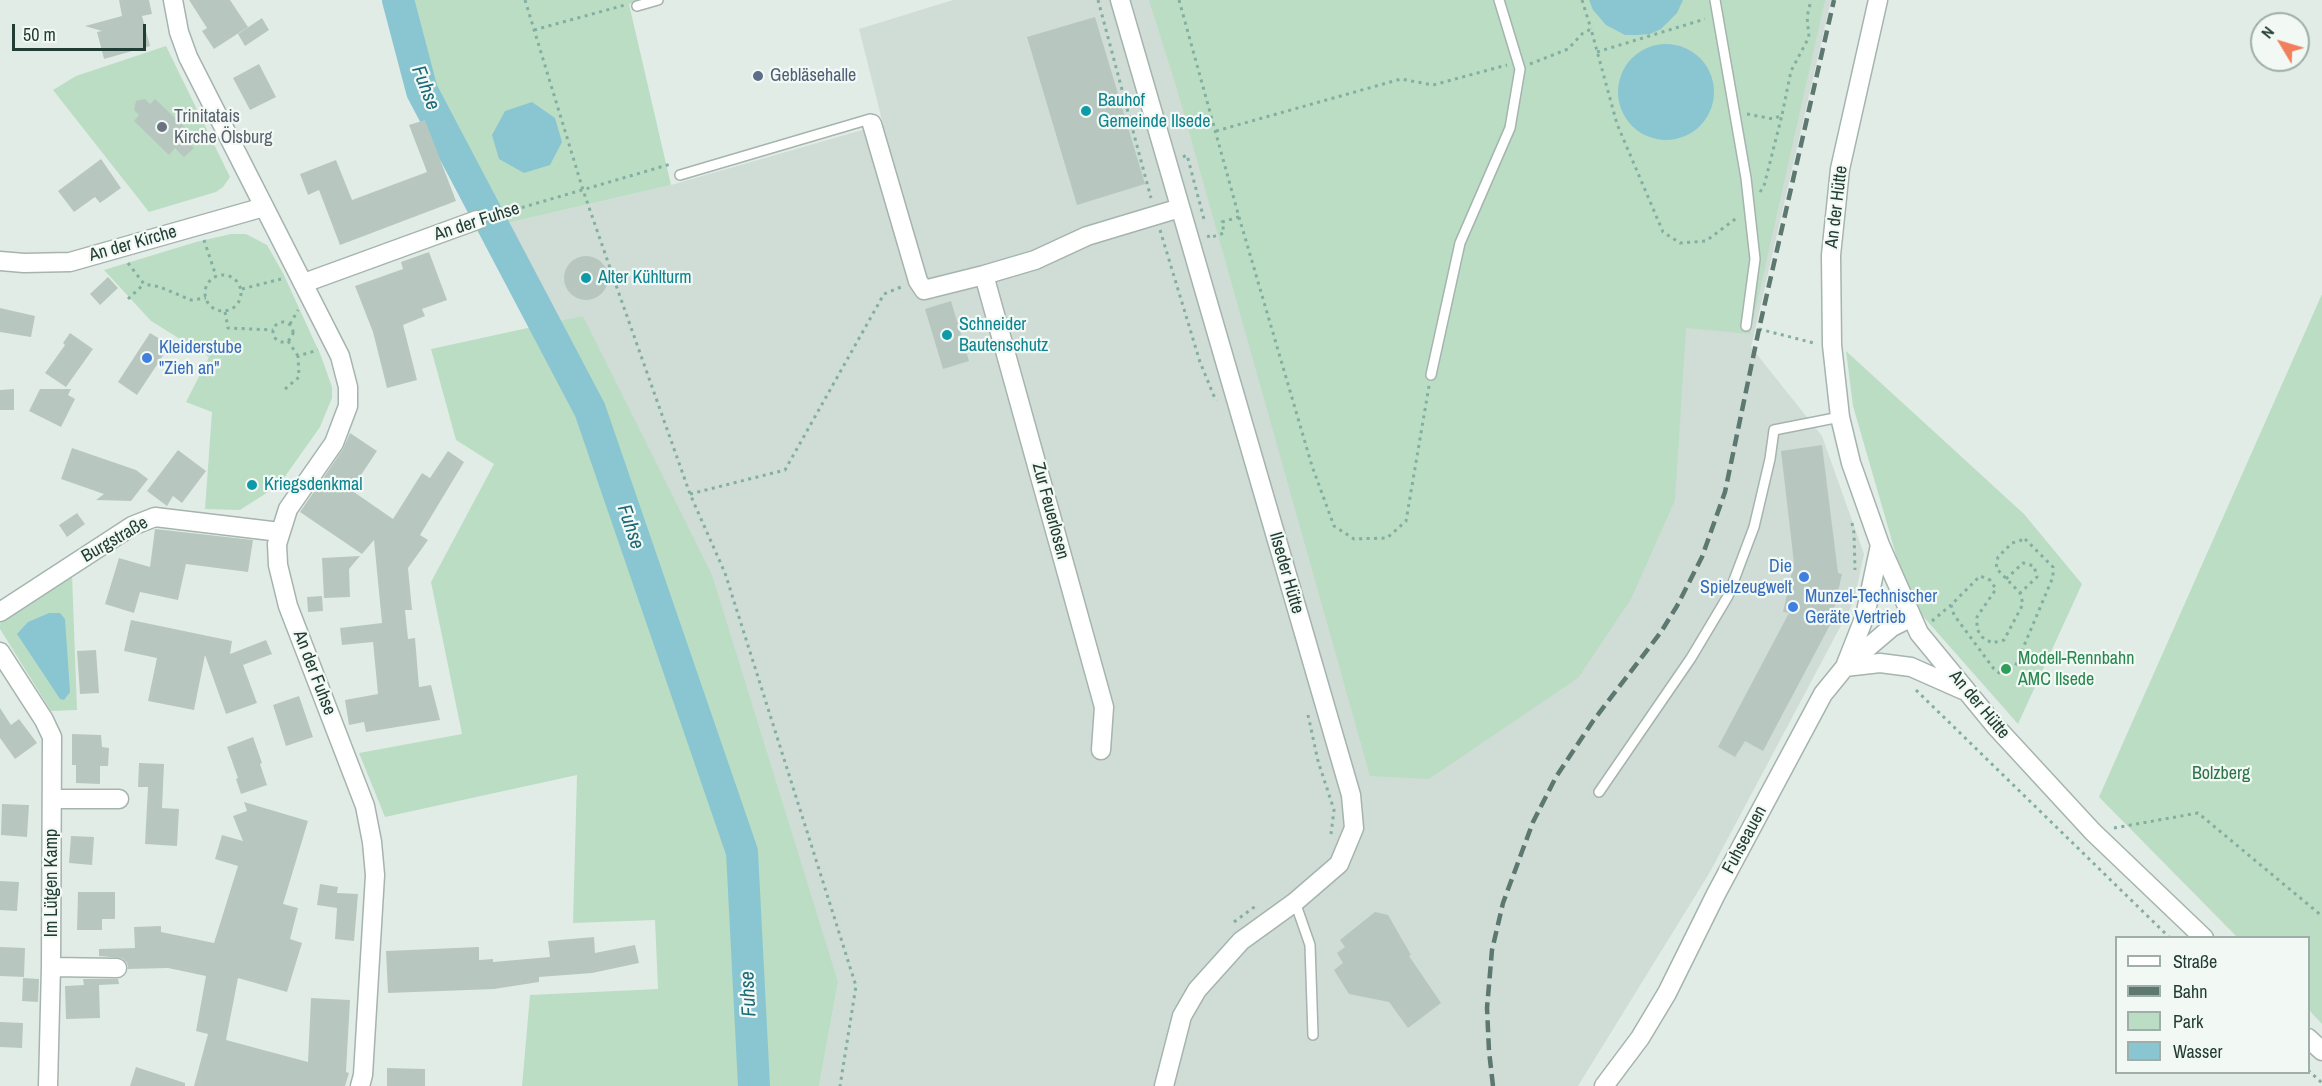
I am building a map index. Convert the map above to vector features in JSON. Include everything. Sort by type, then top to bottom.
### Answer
[{"type":"street","name":"An der Fuhse","points":[[173,0],[179,32],[188,57],[340,356],[348,387],[348,406],[334,443],[288,509],[277,544],[278,565],[288,606],[365,806],[372,842],[375,875],[363,1075],[360,1086]]},
{"type":"street","name":"Ilseder Hütte","points":[[1120,0],[1351,795],[1354,828],[1339,864],[1295,902],[1241,941],[1197,990],[1182,1016],[1164,1086]]},
{"type":"street","name":"An der Hütte","points":[[1878,0],[1840,169],[1831,255],[1832,345],[1840,417],[1851,463],[1880,545],[1915,625],[1965,690],[2093,831],[2202,936]]},
{"type":"street","points":[[872,124],[918,281],[924,290],[1035,260],[1087,236],[1180,208]]},
{"type":"street","name":"An der Kirche","points":[[0,261],[24,264],[70,262],[264,207]]},
{"type":"street","name":"An der Fuhse","points":[[301,279],[477,220]]},
{"type":"street","name":"Zur Feuerlosen","points":[[984,274],[1104,707],[1101,750]]},
{"type":"street","name":"Burgstraße","points":[[0,612],[132,526],[155,517],[280,532]]},
{"type":"street","points":[[1880,545],[1865,616],[1845,667],[1880,663],[1911,667],[1965,690]]},
{"type":"street","name":"Fuhseauen","points":[[1604,1086],[1640,1038],[1667,993],[1823,694],[1845,667],[1892,627],[1915,625]]},
{"type":"street","name":"Im Lütgen Kamp","points":[[0,652],[44,720],[52,737],[48,1086]]},
{"type":"street","points":[[52,799],[119,799]]},
{"type":"street","points":[[51,967],[117,968]]},
{"type":"street","points":[[2310,1040],[2322,1050]]},
{"type":"lane","points":[[637,6],[658,0]]},
{"type":"lane","points":[[1431,375],[1460,243],[1510,128],[1519,65],[1499,0]]},
{"type":"lane","points":[[1715,0],[1746,178],[1755,259],[1746,326]]},
{"type":"lane","points":[[680,175],[870,119],[872,124]]},
{"type":"lane","points":[[1599,792],[1691,658],[1728,596],[1754,527],[1770,459],[1774,430],[1840,417]]},
{"type":"lane","points":[[1295,902],[1310,945],[1313,1035]]},
{"type":"path","points":[[525,0],[583,190],[690,494],[725,573],[856,986],[840,1086]]},
{"type":"path","points":[[1098,0],[1154,215],[1200,362],[1220,411]]},
{"type":"path","points":[[1179,0],[1239,217],[1312,466],[1334,526],[1354,539],[1387,538],[1406,520],[1431,375]]},
{"type":"path","points":[[1582,0],[1617,124],[1662,232]]},
{"type":"path","points":[[1734,111],[1773,119],[1782,115],[1791,71],[1809,37],[1807,17],[1811,0]]},
{"type":"path","points":[[534,30],[629,4],[637,6]]},
{"type":"path","points":[[1597,52],[1718,15]]},
{"type":"path","points":[[1216,131],[1401,79],[1433,85],[1519,65],[1568,49],[1583,33],[1591,29]]},
{"type":"path","name":"An der Fuhse","points":[[477,220],[677,163]]},
{"type":"path","points":[[1215,236],[1224,233],[1222,222],[1239,217]]},
{"type":"path","points":[[199,226],[216,276]]},
{"type":"path","points":[[118,249],[144,284],[160,287],[191,300],[206,298]]},
{"type":"path","points":[[225,312],[211,307],[206,298],[207,285],[216,276],[224,274],[231,277],[242,289]]},
{"type":"path","points":[[242,289],[301,279]]},
{"type":"path","points":[[690,494],[785,470],[884,294],[918,281]]},
{"type":"path","points":[[128,299],[144,284]]},
{"type":"path","points":[[225,312],[238,303],[242,289]]},
{"type":"path","points":[[225,312],[228,328],[273,330]]},
{"type":"path","points":[[273,330],[279,323],[290,324],[293,330],[288,341]]},
{"type":"path","points":[[1746,326],[1816,343]]},
{"type":"path","points":[[273,330],[278,340],[288,341]]},
{"type":"path","points":[[285,389],[299,377],[298,356],[288,341]]},
{"type":"path","points":[[298,356],[334,346]]},
{"type":"path","points":[[1915,625],[1951,605],[1980,576],[1990,580],[1996,589],[1977,617],[1977,629],[1982,637],[1992,643],[2004,640],[2023,603],[2020,593],[1996,567],[1998,557],[2012,543],[2025,539],[2053,567],[2053,577],[2015,667],[2002,675],[1994,669],[1954,615],[1951,605]]},
{"type":"path","points":[[2006,579],[2024,563],[2034,566],[2037,577],[2020,593]]},
{"type":"path","points":[[1913,687],[2168,936]]},
{"type":"path","points":[[1305,705],[1318,761],[1334,810],[1331,835]]},
{"type":"path","points":[[2093,831],[2198,813],[2322,916]]},
{"type":"path","points":[[1231,925],[1257,905]]},
{"type":"path","points":[[2310,1072],[2322,1083]]},
{"type":"shaded area","points":[[953,0],[1831,0],[1751,347],[1822,436],[1864,554],[1854,601],[1710,872],[1578,1086],[819,1086],[838,982],[583,316],[555,323],[503,224],[671,185],[883,124],[859,29]]},
{"type":"green space","points":[[405,0],[642,0],[629,4],[671,185],[503,224],[428,90]]},
{"type":"green space","points":[[1149,0],[1825,0],[1750,334],[1686,328],[1675,500],[1631,599],[1578,678],[1429,779],[1370,776],[1177,89]]},
{"type":"green space","points":[[166,46],[230,177],[216,192],[149,212],[53,90],[76,76]]},
{"type":"green space","points":[[231,234],[246,234],[267,245],[283,273],[321,356],[332,387],[332,398],[320,427],[279,485],[240,510],[205,509],[212,412],[186,402],[209,357],[151,321],[104,270],[196,242]]},
{"type":"green space","name":"Bolzberg","points":[[2322,294],[2322,1024],[2310,1011],[2310,936],[2236,936],[2099,797]]},
{"type":"green space","points":[[583,316],[712,575],[838,982],[819,1086],[522,1086],[530,995],[658,989],[655,920],[573,923],[577,775],[385,817],[359,753],[462,734],[431,582],[494,464],[456,440],[431,349]]},
{"type":"green space","points":[[1846,351],[2024,514],[2082,584],[2018,724],[1921,614],[1907,593],[1853,406]]},
{"type":"green space","points":[[72,574],[77,710],[51,711],[0,629],[0,625],[2,615]]},
{"type":"water","points":[[1589,0],[1683,0],[1677,13],[1661,29],[1650,34],[1625,35],[1606,25],[1593,10]]},
{"type":"water","points":[[1666,44],[1684,48],[1700,58],[1710,74],[1714,92],[1710,110],[1700,126],[1684,136],[1666,140],[1648,136],[1632,126],[1622,110],[1618,92],[1622,74],[1632,58],[1648,48]]},
{"type":"water","points":[[532,102],[555,118],[562,142],[550,165],[524,173],[499,159],[492,135],[505,111]]},
{"type":"water","points":[[49,613],[60,613],[65,619],[70,692],[64,700],[60,699],[17,634],[28,622]]},
{"type":"building","points":[[119,0],[149,0],[152,14],[142,16],[150,46],[104,59],[97,32],[102,31],[85,26],[122,16]]},
{"type":"building","points":[[189,0],[230,0],[248,27],[214,49],[202,31],[207,28]]},
{"type":"building","name":"Bauhof Gemeinde Ilsede","points":[[1095,17],[1145,184],[1077,205],[1027,37]]},
{"type":"building","points":[[262,18],[269,30],[245,46],[238,34]]},
{"type":"building","points":[[259,64],[276,97],[250,110],[233,78]]},
{"type":"building","name":"Trinitatais Kirche Ölsburg","points":[[145,99],[150,104],[155,99],[191,133],[185,139],[194,148],[184,157],[175,148],[169,155],[134,121],[139,115],[134,110],[136,101]]},
{"type":"building","points":[[425,120],[456,201],[340,245],[319,190],[308,195],[300,174],[336,160],[352,200],[427,172],[409,125]]},
{"type":"building","points":[[101,159],[121,188],[100,203],[95,197],[74,212],[58,191]]},
{"type":"building","points":[[429,252],[447,300],[422,309],[425,316],[403,325],[417,380],[387,388],[373,332],[355,286],[403,269],[401,262]]},
{"type":"building","name":"Alter Kühlturm","points":[[586,256],[601,263],[608,278],[601,293],[586,300],[571,293],[564,278],[571,263]]},
{"type":"building","points":[[108,277],[118,288],[100,305],[90,294]]},
{"type":"building","name":"Schneider Bautenschutz","points":[[951,301],[969,361],[943,369],[925,309]]},
{"type":"building","points":[[0,308],[35,316],[31,337],[0,332]]},
{"type":"building","points":[[70,333],[93,349],[66,387],[45,373],[65,345],[63,343]]},
{"type":"building","name":"Kleiderstube \"Zieh an\"","points":[[150,333],[170,345],[137,395],[118,382]]},
{"type":"building","points":[[14,389],[14,410],[0,410],[0,390]]},
{"type":"building","points":[[40,389],[71,389],[68,395],[75,399],[61,427],[29,411]]},
{"type":"building","points":[[350,433],[377,451],[351,490],[393,519],[422,473],[430,478],[448,451],[464,462],[420,535],[428,540],[408,568],[412,610],[405,610],[408,639],[415,638],[419,687],[431,685],[440,720],[366,732],[364,722],[349,725],[345,700],[378,694],[373,642],[342,645],[340,628],[382,623],[374,540],[362,554],[300,512],[343,449]]},
{"type":"building","points":[[1822,445],[1838,573],[1842,574],[1831,623],[1763,751],[1745,741],[1735,757],[1718,747],[1789,613],[1783,612],[1794,563],[1781,451]]},
{"type":"building","points":[[72,448],[136,470],[148,479],[131,501],[96,500],[104,494],[61,479]]},
{"type":"building","points":[[178,450],[206,471],[182,503],[173,496],[167,506],[147,491]]},
{"type":"building","points":[[77,513],[85,524],[67,537],[59,525]]},
{"type":"building","points":[[155,529],[253,540],[248,572],[186,564],[178,600],[140,592],[134,613],[105,604],[119,558],[150,567]]},
{"type":"building","points":[[360,556],[349,569],[350,597],[324,598],[322,558]]},
{"type":"building","points":[[322,596],[323,611],[308,612],[307,597]]},
{"type":"building","points":[[131,620],[232,641],[230,654],[266,640],[272,654],[243,665],[257,703],[226,714],[205,655],[194,710],[148,701],[157,658],[124,651]]},
{"type":"building","points":[[96,650],[99,693],[80,694],[77,651]]},
{"type":"building","points":[[299,696],[313,737],[286,746],[273,705]]},
{"type":"building","points":[[0,708],[11,725],[19,719],[37,743],[15,759],[0,738]]},
{"type":"building","points":[[72,734],[101,735],[102,747],[109,748],[108,766],[100,766],[100,784],[76,783],[76,765],[72,765]]},
{"type":"building","points":[[253,737],[267,785],[241,794],[227,747]]},
{"type":"building","points":[[139,763],[164,764],[162,808],[179,809],[177,846],[145,844],[148,787],[138,787]]},
{"type":"building","points":[[244,802],[308,821],[283,904],[298,908],[290,939],[302,943],[287,992],[238,978],[226,1040],[308,1062],[311,998],[350,1000],[346,1072],[349,1073],[345,1086],[194,1086],[208,1034],[196,1031],[206,976],[168,968],[128,969],[127,963],[122,958],[99,956],[99,949],[135,948],[134,927],[161,926],[161,932],[214,943],[238,866],[215,859],[222,835],[243,841],[233,816],[247,811]]},
{"type":"building","points":[[2,804],[29,805],[27,837],[1,835]]},
{"type":"building","points":[[71,836],[94,837],[92,865],[69,863]]},
{"type":"building","points":[[0,881],[19,882],[17,911],[0,910]]},
{"type":"building","points":[[320,884],[338,887],[337,893],[358,894],[354,941],[335,939],[337,908],[317,905]]},
{"type":"building","points":[[78,892],[115,892],[115,919],[102,919],[102,930],[77,930]]},
{"type":"building","points":[[1375,912],[1388,915],[1411,955],[1409,956],[1441,1003],[1408,1028],[1389,1002],[1349,994],[1334,970],[1343,963],[1337,953],[1345,947],[1340,940]]},
{"type":"building","points":[[594,937],[595,953],[635,945],[639,963],[592,973],[539,977],[539,982],[494,989],[388,993],[386,951],[479,947],[479,960],[493,959],[493,962],[550,957],[548,941]]},
{"type":"building","points":[[0,947],[25,948],[24,977],[0,976]]},
{"type":"building","points":[[23,978],[39,979],[38,1002],[22,1001]]},
{"type":"building","points":[[83,979],[118,979],[119,984],[99,985],[100,1018],[66,1019],[65,986],[84,985]]},
{"type":"building","points":[[0,1022],[23,1023],[22,1048],[0,1047]]},
{"type":"building","points":[[136,1067],[185,1083],[185,1086],[130,1086]]},
{"type":"building","points":[[387,1068],[425,1069],[425,1086],[387,1086]]},
{"type":"waterway","name":"Fuhse","points":[[398,0],[422,91],[590,410],[742,852],[754,1086]]},
{"type":"railway","points":[[1493,1086],[1487,1008],[1492,950],[1503,903],[1533,822],[1556,777],[1593,721],[1661,632],[1702,557],[1725,492],[1759,329],[1834,0]]},
{"type":"place","name":"Gebläsehalle","points":[[758,76]]},
{"type":"place","name":"Bauhof Gemeinde Ilsede","points":[[1086,111]]},
{"type":"place","name":"Trinitatais Kirche Ölsburg","points":[[162,127]]},
{"type":"place","name":"Alter Kühlturm","points":[[586,278]]},
{"type":"place","name":"Schneider Bautenschutz","points":[[947,335]]},
{"type":"place","name":"Kleiderstube \"Zieh an\"","points":[[147,358]]},
{"type":"place","name":"Kriegsdenkmal","points":[[252,485]]},
{"type":"place","name":"Die Spielzeugwelt","points":[[1804,577]]},
{"type":"place","name":"Munzel-Technischer Geräte Vertrieb","points":[[1793,607]]},
{"type":"place","name":"Modell-Rennbahn AMC Ilsede","points":[[2006,669]]}]
